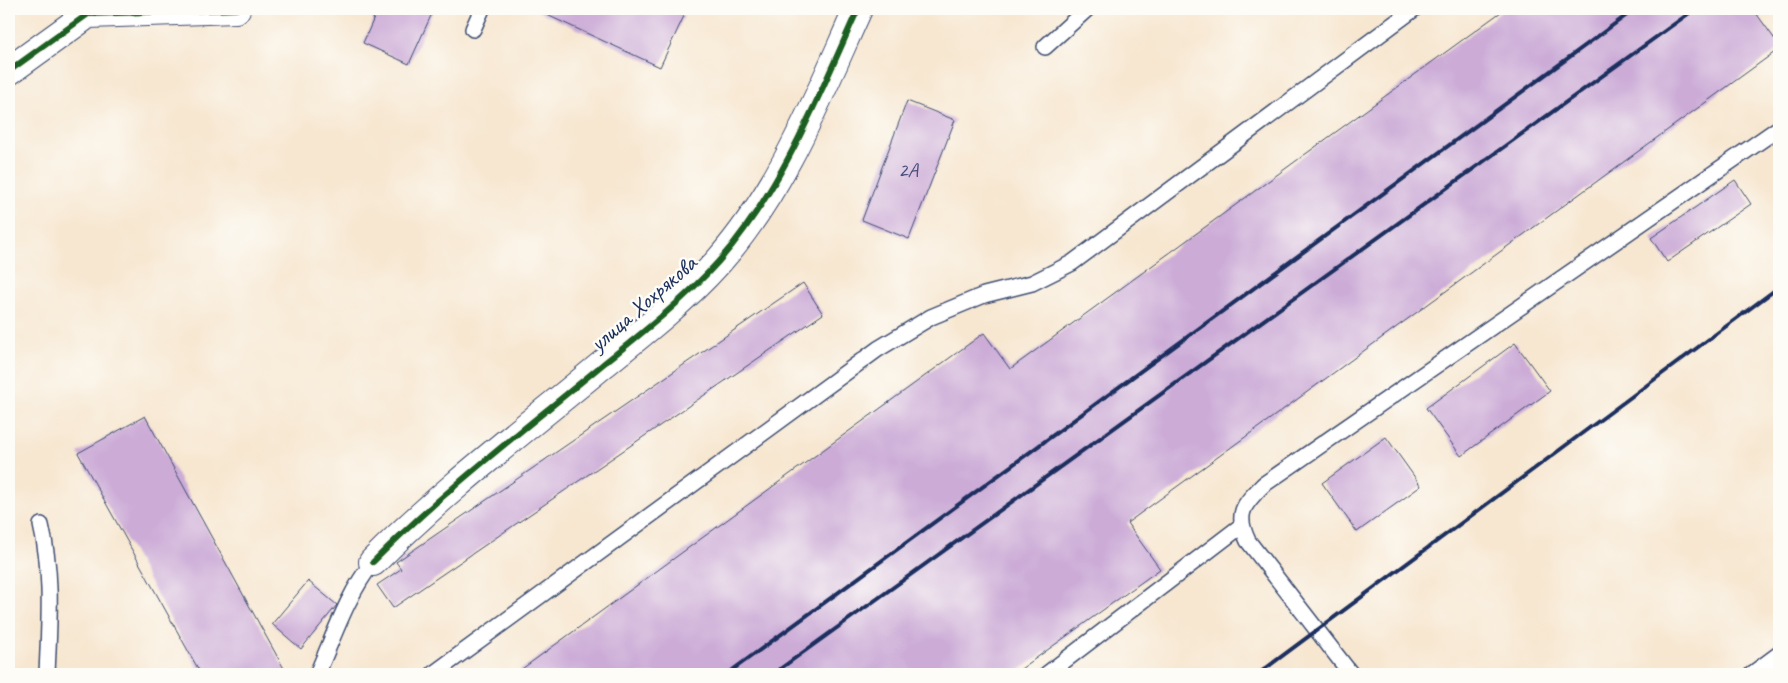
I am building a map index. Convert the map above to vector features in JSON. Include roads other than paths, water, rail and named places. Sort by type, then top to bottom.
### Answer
[{"type":"street","points":[[9,71],[88,14],[236,9]]},
{"type":"street","name":"улица Хохрякова","points":[[373,562],[416,519],[647,329],[718,262],[745,227],[793,148],[858,9]]},
{"type":"lane","points":[[474,29],[482,9]]},
{"type":"lane","points":[[1045,48],[1087,9]]},
{"type":"lane","points":[[433,674],[878,350],[931,317],[984,295],[1032,283],[1072,263],[1414,9]]},
{"type":"lane","points":[[1351,674],[1248,541],[1241,526],[1241,513],[1245,506],[1263,485],[1779,128]]},
{"type":"lane","points":[[41,525],[48,556],[50,582],[47,674]]},
{"type":"lane","points":[[1047,674],[1241,526]]},
{"type":"lane","points":[[317,674],[360,578],[373,562]]},
{"type":"lane","points":[[1752,674],[1779,654]]},
{"type":"railway","points":[[727,674],[1635,9]]},
{"type":"railway","points":[[773,674],[1695,9]]},
{"type":"railway","points":[[1258,674],[1779,287]]}]
